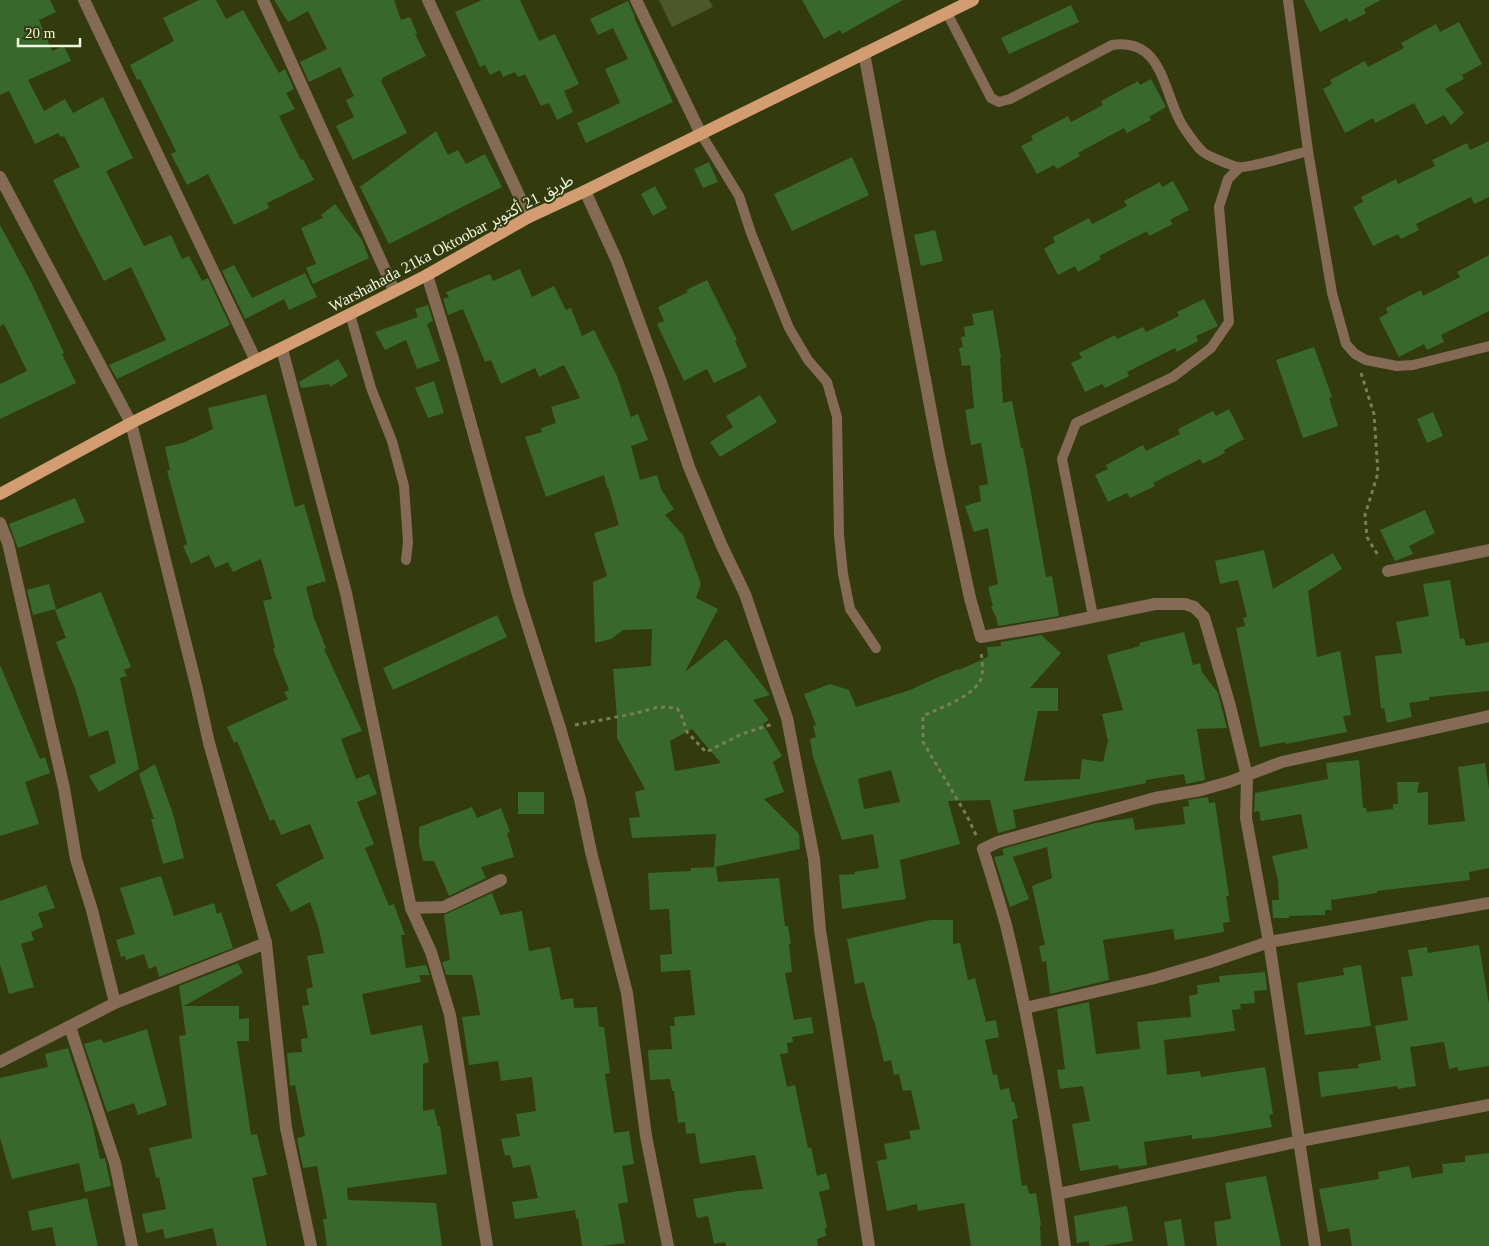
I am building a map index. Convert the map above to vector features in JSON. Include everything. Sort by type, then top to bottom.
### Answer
[{"type":"main road","name":"Warshahada 21ka Oktoobar طريق 21 أكتوبر","points":[[0,494],[131,423],[427,275],[529,217],[973,0]]},
{"type":"street","points":[[84,0],[256,361]]},
{"type":"street","points":[[263,0],[394,290]]},
{"type":"street","points":[[428,0],[529,217]]},
{"type":"street","points":[[636,0],[701,134]]},
{"type":"street","points":[[864,53],[939,454],[970,598],[981,637],[1058,624],[1155,604],[1186,604],[1194,607],[1204,617],[1230,706],[1247,776],[1246,818],[1269,942],[1315,1246]]},
{"type":"street","points":[[0,177],[131,423],[209,743],[266,943],[286,1128],[311,1246]]},
{"type":"street","points":[[585,191],[617,261],[660,379],[689,467],[721,544],[745,594],[787,718],[814,859],[820,930],[869,1246]]},
{"type":"street","points":[[427,275],[453,359],[518,595],[560,728],[580,799],[591,852],[627,993],[646,1136],[668,1246]]},
{"type":"street","points":[[282,348],[346,593],[411,908],[431,952],[450,1014],[487,1246]]},
{"type":"street","points":[[0,524],[8,543],[64,788],[76,859],[92,910],[115,1003]]},
{"type":"street","points":[[1388,571],[1489,550]]},
{"type":"street","points":[[1065,1246],[1058,1194],[1025,1008],[1005,923],[983,849],[998,842],[1099,813],[1155,798],[1201,790],[1247,776],[1282,762],[1489,716]]},
{"type":"street","points":[[411,908],[444,906],[501,880]]},
{"type":"street","points":[[1025,1008],[1151,979],[1269,942],[1489,903]]},
{"type":"street","points":[[0,1062],[115,1003],[266,943]]},
{"type":"street","points":[[70,1027],[115,1163],[132,1246]]},
{"type":"street","points":[[1058,1194],[1300,1141],[1489,1105]]},
{"type":"lane","points":[[1288,0],[1308,151],[1332,294],[1346,344],[1355,354],[1366,360],[1397,366],[1413,365],[1489,346]]},
{"type":"lane","points":[[947,13],[991,98],[999,102],[1010,99],[1112,46],[1122,44],[1136,47],[1146,52],[1158,66],[1179,120],[1204,153],[1239,168]]},
{"type":"lane","points":[[701,134],[739,196],[751,233],[790,328],[808,360],[827,382],[837,417],[839,535],[843,574],[850,609],[876,648]]},
{"type":"lane","points":[[1093,616],[1062,459],[1076,423],[1173,377],[1211,348],[1229,322],[1219,207],[1228,179],[1239,168],[1308,151]]},
{"type":"lane","points":[[350,314],[371,388],[392,441],[404,486],[408,542],[406,560]]},
{"type":"path","points":[[1355,354],[1374,414],[1378,472],[1365,515],[1367,537],[1388,571]]},
{"type":"path","points":[[981,637],[982,676],[976,688],[968,694],[923,716],[923,742],[968,816],[983,849]]},
{"type":"path","points":[[560,728],[668,706],[677,708],[688,732],[706,752],[742,734],[787,718]]},
{"type":"green space","points":[[659,0],[709,0],[713,7],[672,27]]},
{"type":"building","points":[[0,0],[50,0],[56,12],[39,20],[52,51],[64,46],[71,61],[28,80],[44,111],[65,99],[73,113],[103,97],[133,158],[106,171],[144,246],[171,235],[182,259],[189,256],[202,281],[208,278],[230,325],[117,379],[109,365],[166,340],[131,267],[104,281],[73,221],[53,180],[80,167],[64,136],[61,137],[58,133],[35,144],[9,91],[0,95]]},
{"type":"building","points":[[199,0],[216,0],[226,19],[243,10],[279,73],[285,69],[294,89],[286,93],[295,109],[279,116],[301,160],[303,159],[314,180],[267,203],[269,208],[234,225],[208,174],[187,185],[171,154],[176,151],[140,79],[137,80],[130,65],[174,41],[163,18]]},
{"type":"building","points":[[274,0],[394,0],[401,20],[410,17],[417,33],[415,34],[426,56],[382,78],[383,80],[381,81],[407,133],[353,160],[336,126],[354,117],[346,100],[354,96],[340,67],[309,82],[300,62],[327,49],[308,11],[288,22]]},
{"type":"building","points":[[482,0],[520,0],[539,41],[555,34],[579,84],[564,91],[573,112],[557,120],[549,103],[541,106],[525,74],[518,77],[515,72],[503,77],[500,70],[490,75],[485,65],[480,67],[455,12]]},
{"type":"building","points":[[802,0],[903,0],[842,34],[840,30],[824,39]]},
{"type":"building","points":[[1304,0],[1381,0],[1364,9],[1366,13],[1349,22],[1347,18],[1320,32]]},
{"type":"building","points":[[628,1],[673,102],[586,143],[577,123],[620,103],[605,69],[628,59],[613,28],[598,35],[590,19]]},
{"type":"building","points":[[1071,5],[1079,22],[1009,54],[1001,38]]},
{"type":"building","points":[[1459,22],[1482,64],[1462,75],[1464,79],[1445,89],[1464,113],[1451,125],[1444,115],[1426,125],[1414,103],[1375,123],[1373,118],[1345,133],[1323,89],[1332,84],[1330,80],[1365,61],[1368,67],[1404,48],[1401,43],[1436,24],[1440,32]]},
{"type":"building","points":[[1151,79],[1166,107],[1149,117],[1151,120],[1127,133],[1124,128],[1078,153],[1080,156],[1057,169],[1054,165],[1037,174],[1021,146],[1033,140],[1031,136],[1068,116],[1071,122],[1103,105],[1101,101],[1138,81],[1140,85]]},
{"type":"building","points":[[436,131],[448,155],[458,150],[466,164],[485,154],[502,187],[389,244],[360,187]]},
{"type":"building","points":[[1489,141],[1489,197],[1474,204],[1471,197],[1416,224],[1419,230],[1401,239],[1398,234],[1373,246],[1353,207],[1363,202],[1361,197],[1396,179],[1398,184],[1435,166],[1432,160],[1467,143],[1470,150]]},
{"type":"building","points":[[852,157],[869,195],[792,231],[774,194]]},
{"type":"building","points":[[709,162],[718,182],[703,188],[694,169]]},
{"type":"building","points":[[1173,181],[1189,210],[1170,220],[1173,224],[1149,236],[1147,231],[1099,256],[1101,259],[1078,272],[1075,266],[1058,275],[1044,249],[1055,242],[1053,237],[1089,218],[1092,224],[1127,206],[1124,201],[1160,182],[1162,187]]},
{"type":"building","points":[[655,186],[667,208],[653,216],[641,194]]},
{"type":"building","points":[[335,204],[362,240],[369,258],[313,284],[306,268],[316,264],[301,228],[323,218],[321,215]]},
{"type":"building","points":[[0,225],[31,282],[76,383],[0,419],[0,384],[27,371],[4,324],[0,326]]},
{"type":"building","points":[[935,230],[943,261],[921,266],[914,235]]},
{"type":"building","points":[[1489,255],[1489,311],[1441,335],[1444,342],[1427,350],[1424,344],[1399,357],[1379,318],[1388,313],[1386,308],[1421,290],[1423,296],[1460,277],[1457,272]]},
{"type":"building","points":[[234,265],[252,298],[305,273],[317,297],[289,310],[284,299],[245,319],[222,271]]},
{"type":"building","points":[[520,269],[532,297],[554,286],[566,310],[571,308],[582,336],[594,330],[617,376],[631,417],[638,414],[648,440],[631,446],[640,480],[657,475],[661,489],[674,509],[665,515],[683,535],[701,584],[696,598],[718,609],[685,672],[726,639],[770,695],[753,700],[769,720],[763,724],[782,756],[773,762],[784,792],[764,799],[799,834],[800,849],[714,867],[716,834],[632,838],[629,818],[640,817],[635,792],[645,789],[617,738],[613,669],[651,666],[652,629],[623,630],[611,639],[595,643],[593,582],[607,576],[594,533],[619,525],[604,475],[546,497],[525,437],[542,432],[541,428],[556,423],[551,407],[580,398],[564,365],[539,377],[535,368],[501,384],[491,360],[485,362],[463,309],[448,315],[443,299],[449,297],[446,292],[490,274],[493,281]],"holes":[[[692,729],[721,763],[675,771],[670,741]]]},
{"type":"building","points":[[707,280],[737,340],[735,341],[747,367],[714,383],[707,369],[684,381],[657,324],[664,321],[658,307]]},
{"type":"building","points":[[1204,299],[1218,326],[1196,336],[1198,341],[1177,352],[1175,348],[1127,372],[1129,376],[1105,388],[1102,384],[1085,392],[1071,363],[1082,358],[1079,353],[1115,335],[1117,339],[1143,327],[1146,332],[1179,316],[1177,312]]},
{"type":"building","points":[[428,305],[433,321],[427,324],[440,361],[417,369],[406,340],[385,350],[375,332],[418,317],[415,309]]},
{"type":"building","points":[[993,310],[1001,358],[1003,403],[1012,401],[1021,448],[1023,448],[1046,577],[1052,576],[1059,616],[998,626],[991,607],[993,606],[988,587],[998,584],[988,528],[974,532],[965,506],[981,501],[979,486],[988,484],[981,443],[971,445],[965,410],[974,408],[970,365],[962,366],[959,348],[963,347],[961,337],[965,336],[964,327],[974,325],[972,314]]},
{"type":"building","points":[[1314,347],[1332,397],[1329,398],[1338,426],[1303,438],[1276,360]]},
{"type":"building","points":[[338,359],[348,376],[330,387],[329,384],[301,388],[299,382]]},
{"type":"building","points":[[434,381],[444,413],[428,418],[415,388]]},
{"type":"building","points":[[266,394],[295,507],[304,504],[326,581],[306,587],[314,618],[326,648],[324,649],[362,731],[341,739],[356,779],[369,774],[377,794],[357,802],[374,844],[365,848],[389,906],[394,904],[405,935],[401,935],[406,968],[426,965],[430,975],[419,975],[421,982],[362,994],[371,1035],[422,1025],[429,1062],[423,1064],[423,1111],[434,1109],[438,1126],[440,1126],[447,1174],[347,1188],[348,1200],[436,1203],[442,1246],[327,1246],[323,1219],[327,1219],[317,1166],[303,1168],[298,1144],[297,1138],[305,1136],[295,1085],[290,1086],[287,1053],[302,1052],[301,1039],[308,1038],[302,1006],[309,1005],[306,989],[313,987],[307,956],[324,953],[319,929],[310,902],[291,912],[276,884],[324,858],[310,824],[281,835],[274,819],[270,821],[237,741],[234,743],[227,727],[288,699],[284,692],[289,690],[273,649],[275,648],[263,601],[272,599],[261,559],[233,572],[228,562],[215,568],[209,555],[191,564],[183,546],[187,544],[167,471],[170,470],[165,447],[183,443],[213,429],[208,408]]},
{"type":"building","points":[[760,395],[777,422],[720,457],[710,442],[733,427],[726,416]]},
{"type":"building","points":[[1229,409],[1244,439],[1224,450],[1225,453],[1203,464],[1200,459],[1153,483],[1155,486],[1130,498],[1127,493],[1108,502],[1095,475],[1108,469],[1106,465],[1143,445],[1146,451],[1180,434],[1178,429],[1213,411],[1216,416]]},
{"type":"building","points":[[1433,412],[1443,436],[1427,443],[1417,419]]},
{"type":"building","points":[[75,498],[85,522],[18,548],[9,524]]},
{"type":"building","points":[[1425,510],[1435,533],[1409,546],[1413,554],[1395,561],[1380,530]]},
{"type":"building","points":[[1264,550],[1273,589],[1333,553],[1342,569],[1308,591],[1317,657],[1340,651],[1351,715],[1343,716],[1347,732],[1260,747],[1236,628],[1245,626],[1243,618],[1247,617],[1238,580],[1220,584],[1215,561]]},
{"type":"building","points":[[1450,580],[1460,639],[1464,638],[1466,646],[1489,642],[1489,691],[1429,697],[1429,700],[1409,703],[1412,717],[1387,723],[1384,708],[1381,709],[1375,656],[1402,653],[1396,622],[1429,616],[1423,584]]},
{"type":"building","points":[[49,584],[56,609],[33,615],[27,590]]},
{"type":"building","points":[[101,592],[131,667],[124,670],[127,676],[120,678],[139,769],[99,792],[89,776],[116,763],[108,730],[89,737],[76,691],[56,642],[66,638],[55,610]]},
{"type":"building","points":[[497,615],[507,637],[393,690],[383,668]]},
{"type":"building","points":[[1184,632],[1193,665],[1200,663],[1202,672],[1218,693],[1227,728],[1197,729],[1205,780],[1186,784],[1184,774],[1146,780],[1146,783],[1013,810],[1016,828],[998,833],[990,800],[948,801],[960,844],[900,860],[906,899],[842,909],[839,875],[855,874],[854,872],[879,868],[873,834],[842,840],[813,757],[810,739],[816,737],[813,726],[816,725],[804,694],[830,684],[849,690],[856,707],[910,690],[988,657],[987,647],[1001,646],[1001,642],[1041,635],[1061,653],[1030,688],[1058,688],[1058,711],[1038,711],[1024,781],[1080,779],[1082,759],[1103,762],[1108,741],[1102,714],[1123,710],[1107,655],[1140,646],[1139,643]],"holes":[[[891,770],[900,802],[864,809],[858,779]]]},
{"type":"building","points":[[0,665],[40,759],[45,757],[50,773],[25,782],[39,824],[0,836]]},
{"type":"building","points":[[1359,760],[1363,808],[1366,808],[1367,812],[1393,809],[1393,804],[1398,804],[1397,782],[1419,782],[1417,793],[1428,792],[1428,825],[1465,821],[1458,767],[1485,763],[1489,789],[1489,868],[1469,872],[1470,880],[1377,891],[1377,893],[1331,900],[1332,910],[1325,910],[1325,915],[1273,918],[1272,900],[1279,900],[1278,880],[1272,856],[1308,848],[1301,814],[1261,821],[1259,811],[1254,812],[1255,793],[1328,779],[1326,763]]},
{"type":"building","points":[[155,764],[173,814],[184,858],[163,864],[151,819],[154,819],[139,774]]},
{"type":"building","points":[[518,792],[544,792],[544,814],[518,814]]},
{"type":"building","points":[[1208,797],[1209,803],[1215,802],[1229,896],[1226,896],[1230,922],[1223,923],[1224,932],[1175,940],[1173,929],[1103,940],[1109,980],[1050,994],[1046,961],[1042,962],[1039,946],[1045,945],[1032,886],[1052,878],[1047,847],[1013,857],[1029,899],[1010,907],[994,857],[1004,855],[1002,849],[1095,823],[1133,818],[1135,830],[1185,824],[1183,807],[1189,806],[1188,800]]},
{"type":"building","points":[[472,807],[477,818],[501,808],[510,832],[507,833],[514,857],[481,867],[486,878],[449,896],[434,861],[423,861],[419,844],[419,827]]},
{"type":"building","points":[[716,867],[718,882],[779,878],[785,926],[788,926],[791,944],[789,944],[792,972],[785,973],[794,1020],[811,1017],[814,1033],[792,1037],[793,1042],[787,1043],[788,1053],[780,1054],[787,1087],[795,1085],[808,1148],[811,1147],[817,1176],[826,1173],[830,1189],[819,1192],[827,1227],[825,1228],[826,1236],[817,1239],[818,1246],[726,1246],[725,1242],[714,1244],[708,1216],[697,1218],[693,1199],[738,1191],[763,1189],[755,1155],[700,1164],[695,1133],[686,1134],[685,1122],[678,1123],[674,1091],[672,1091],[670,1079],[650,1080],[648,1050],[672,1049],[670,1026],[675,1026],[674,1017],[695,1015],[690,970],[661,972],[660,955],[672,954],[669,909],[650,910],[648,873],[691,871],[691,868]]},
{"type":"building","points":[[161,876],[174,916],[214,903],[217,914],[221,912],[233,948],[159,977],[156,966],[149,969],[144,954],[126,960],[125,956],[121,957],[116,940],[135,934],[120,888]]},
{"type":"building","points":[[46,885],[55,908],[38,913],[43,927],[31,932],[34,940],[21,944],[34,987],[9,994],[0,964],[0,901]]},
{"type":"building","points":[[492,893],[500,915],[522,911],[529,951],[550,947],[561,1000],[573,998],[574,1008],[597,1007],[599,1027],[604,1027],[610,1073],[605,1074],[614,1133],[629,1131],[634,1164],[622,1166],[628,1202],[618,1204],[625,1243],[582,1246],[575,1210],[515,1219],[512,1202],[538,1198],[530,1165],[513,1168],[510,1155],[505,1156],[501,1139],[520,1136],[516,1114],[536,1111],[532,1077],[501,1081],[498,1061],[469,1065],[462,1017],[480,1015],[474,982],[472,975],[446,975],[442,962],[450,960],[444,915]]},
{"type":"building","points":[[931,920],[953,920],[953,944],[960,943],[968,980],[975,978],[986,1022],[996,1020],[999,1037],[985,1040],[993,1075],[997,1074],[1000,1090],[1009,1088],[1012,1102],[1014,1102],[1018,1118],[1012,1120],[1022,1186],[1027,1185],[1029,1194],[1036,1193],[1041,1225],[1041,1246],[971,1246],[964,1203],[918,1211],[917,1204],[887,1211],[877,1161],[887,1159],[884,1144],[911,1139],[909,1131],[920,1129],[911,1090],[903,1091],[899,1074],[894,1075],[891,1060],[884,1062],[864,982],[855,984],[847,939]]},
{"type":"building","points":[[1479,945],[1489,1004],[1489,1066],[1458,1071],[1458,1067],[1449,1069],[1444,1042],[1410,1047],[1416,1086],[1398,1089],[1397,1086],[1321,1097],[1318,1072],[1359,1068],[1358,1064],[1381,1060],[1375,1026],[1408,1020],[1401,977],[1413,976],[1408,950],[1427,947],[1428,953]]},
{"type":"building","points":[[238,963],[243,973],[184,1006],[239,1006],[239,1019],[249,1018],[249,1041],[237,1041],[251,1135],[257,1134],[267,1175],[252,1178],[267,1246],[217,1246],[213,1228],[165,1239],[163,1229],[146,1233],[142,1214],[166,1209],[159,1177],[156,1178],[149,1148],[192,1138],[179,1036],[186,1035],[179,986]]},
{"type":"building","points":[[1361,965],[1371,1026],[1305,1035],[1297,983],[1344,975],[1343,968]]},
{"type":"building","points":[[1265,972],[1267,990],[1254,991],[1255,1003],[1240,1004],[1241,1009],[1232,1010],[1235,1031],[1164,1040],[1167,1075],[1200,1071],[1201,1077],[1265,1067],[1273,1114],[1269,1115],[1272,1127],[1212,1137],[1192,1139],[1192,1135],[1144,1142],[1147,1165],[1119,1169],[1118,1165],[1080,1171],[1072,1124],[1090,1121],[1083,1086],[1060,1089],[1057,1070],[1065,1069],[1057,1009],[1089,1002],[1096,1054],[1140,1049],[1137,1022],[1191,1017],[1189,996],[1198,994],[1197,985],[1220,982],[1219,976]]},
{"type":"building","points":[[147,1029],[167,1105],[138,1115],[134,1103],[107,1112],[84,1044],[101,1039],[104,1043]]},
{"type":"building","points":[[68,1048],[91,1118],[100,1159],[105,1158],[111,1186],[85,1192],[79,1163],[12,1179],[0,1138],[0,1078],[48,1067],[45,1054]]},
{"type":"building","points":[[1489,1153],[1489,1246],[1352,1246],[1349,1228],[1328,1232],[1319,1189],[1379,1179],[1378,1172],[1409,1166],[1412,1178],[1443,1173],[1442,1164],[1465,1162],[1465,1156]]},
{"type":"building","points":[[1266,1176],[1281,1246],[1217,1246],[1214,1222],[1231,1219],[1225,1183]]},
{"type":"building","points":[[87,1198],[98,1246],[56,1246],[52,1227],[32,1231],[28,1211]]},
{"type":"building","points":[[1127,1206],[1133,1241],[1103,1246],[1089,1246],[1089,1241],[1077,1243],[1074,1216]]},
{"type":"building","points":[[1181,1219],[1185,1246],[1168,1246],[1164,1222]]}]
